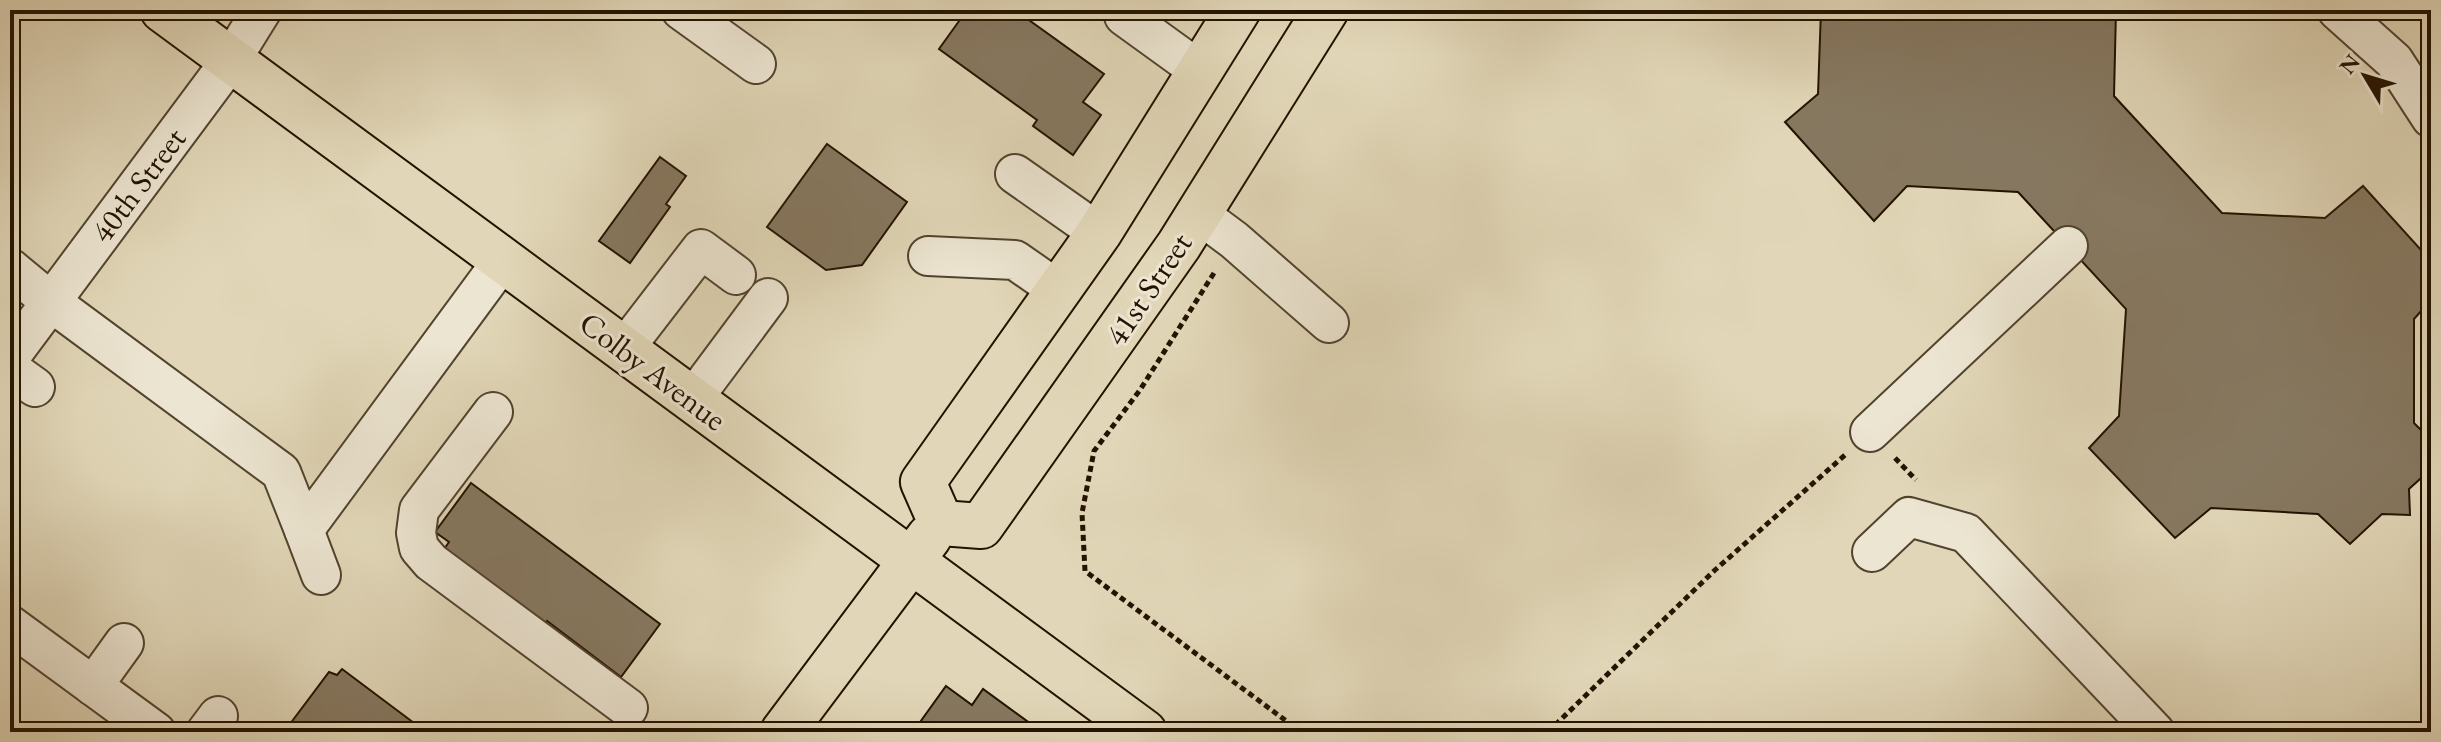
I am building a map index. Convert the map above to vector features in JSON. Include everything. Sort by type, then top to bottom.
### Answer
[{"type":"main road","name":"Colby Avenue","points":[[163,10],[1144,732]]},
{"type":"main road","points":[[783,732],[941,523],[923,482],[1099,233],[1238,10]]},
{"type":"main road","name":"41st Street","points":[[941,523],[981,526],[1105,353],[1199,214],[1326,10]]},
{"type":"street","name":"40th Street","points":[[10,357],[231,60],[262,10]]},
{"type":"street","points":[[681,10],[756,64]]},
{"type":"street","points":[[2337,10],[2394,61],[2431,118]]},
{"type":"street","points":[[1124,16],[1200,71]]},
{"type":"street","points":[[1015,174],[1099,233]]},
{"type":"street","points":[[1199,214],[1234,240],[1329,323]]},
{"type":"street","points":[[1870,432],[2068,246]]},
{"type":"street","points":[[624,349],[701,249],[736,275]]},
{"type":"street","points":[[928,256],[1015,260],[1058,290]]},
{"type":"street","points":[[304,530],[503,260]]},
{"type":"street","points":[[10,268],[51,302],[281,472],[321,575]]},
{"type":"street","points":[[692,400],[768,298]]},
{"type":"street","points":[[493,412],[419,510],[416,533],[419,548],[431,562],[628,708]]},
{"type":"street","points":[[1872,552],[1909,517],[1966,533],[2155,732]]},
{"type":"street","points":[[10,625],[156,732]]},
{"type":"street","points":[[93,686],[124,643]]},
{"type":"path","points":[[1234,240],[1140,390],[1094,451],[1082,513],[1085,571],[1301,732]]},
{"type":"path","points":[[1548,732],[1715,570],[1870,432],[1923,488]]},
{"type":"building","points":[[967,10],[1015,10],[1104,74],[1083,102],[1101,115],[1073,155],[1033,126],[1037,120],[939,49]]},
{"type":"building","points":[[1821,10],[2116,10],[2114,96],[2222,213],[2325,218],[2363,186],[2431,261],[2431,300],[2414,319],[2414,423],[2431,440],[2431,469],[2409,489],[2410,515],[2382,514],[2350,544],[2318,514],[2211,508],[2175,538],[2089,448],[2119,416],[2126,309],[2018,192],[1907,186],[1874,221],[1785,122],[1818,94]]},
{"type":"building","points":[[827,144],[907,202],[862,265],[826,270],[767,227]]},
{"type":"building","points":[[660,157],[686,176],[666,204],[670,207],[630,263],[599,241]]},
{"type":"building","points":[[471,483],[660,624],[621,677],[547,621],[540,630],[442,552],[449,542],[435,532]]},
{"type":"building","points":[[342,669],[426,732],[284,732],[329,672],[337,675]]},
{"type":"building","points":[[946,686],[972,705],[983,689],[1042,732],[913,732]]}]
